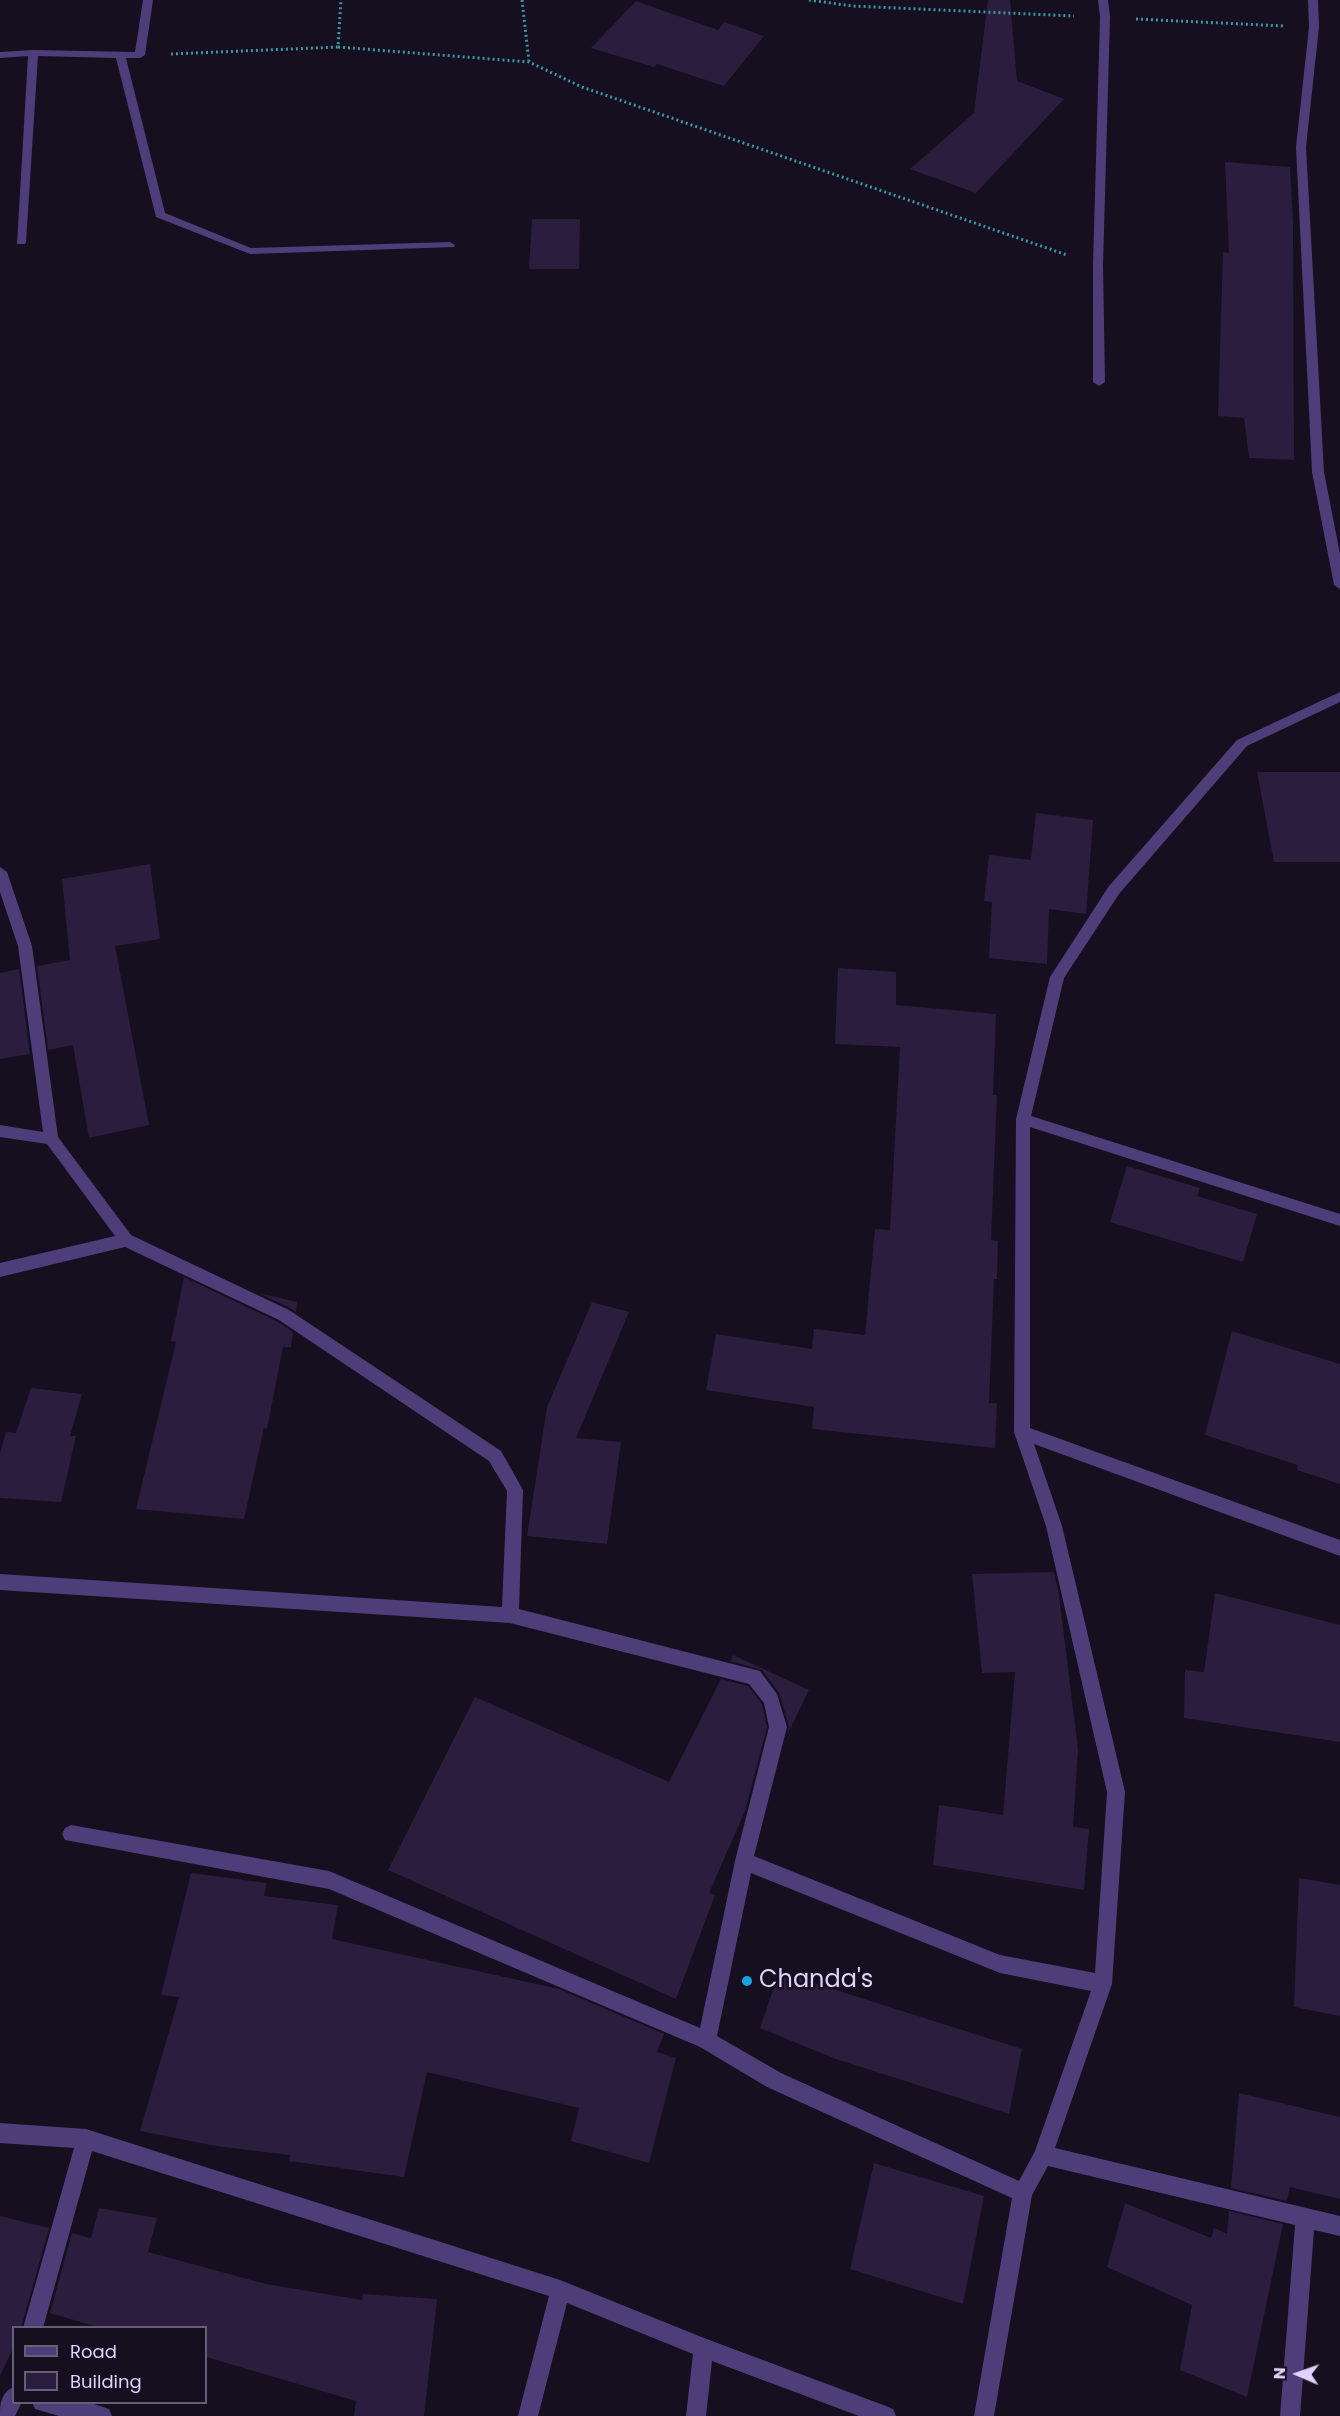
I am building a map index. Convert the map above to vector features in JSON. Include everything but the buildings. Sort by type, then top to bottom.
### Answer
[{"type":"street","points":[[0,55],[33,53],[140,55],[148,0]]},
{"type":"street","points":[[1099,382],[1098,265],[1105,17],[1102,0]]},
{"type":"street","points":[[1313,0],[1314,27],[1301,147],[1318,472],[1334,532],[1340,585]]},
{"type":"street","points":[[21,242],[33,53]]},
{"type":"street","points":[[120,55],[160,215],[250,251],[450,245]]},
{"type":"street","points":[[984,2416],[1023,2193],[1043,2155],[1103,1984],[1116,1792],[1054,1526],[1022,1432],[1023,1119],[1057,977],[1114,890],[1242,743],[1340,697]]},
{"type":"street","points":[[0,872],[25,946],[51,1139],[126,1240],[284,1315],[495,1456],[515,1490],[510,1615]]},
{"type":"street","points":[[1023,1119],[1340,1220]]},
{"type":"street","points":[[0,1131],[51,1139]]},
{"type":"street","points":[[0,1270],[126,1240]]},
{"type":"street","points":[[1022,1432],[1340,1548]]},
{"type":"street","points":[[0,1582],[510,1615],[754,1677],[768,1690],[778,1727],[744,1861],[707,2040]]},
{"type":"street","points":[[71,1834],[329,1880],[707,2040],[774,2080],[1023,2193]]},
{"type":"street","points":[[744,1861],[1000,1964],[1103,1984]]},
{"type":"street","points":[[0,2133],[86,2139],[560,2290],[704,2348],[886,2416]]},
{"type":"street","points":[[34,2326],[86,2139]]},
{"type":"street","points":[[1043,2155],[1305,2220],[1340,2226]]},
{"type":"street","points":[[1290,2416],[1305,2220]]},
{"type":"street","points":[[528,2416],[560,2290]]},
{"type":"street","points":[[696,2416],[704,2348]]},
{"type":"street","points":[[4,2416],[12,2401]]},
{"type":"street","points":[[47,2404],[102,2416]]},
{"type":"path","points":[[338,47],[341,0]]},
{"type":"path","points":[[522,0],[529,62]]},
{"type":"path","points":[[852,0],[852,6]]},
{"type":"path","points":[[140,55],[338,47],[529,62],[582,87],[1098,265]]},
{"type":"place","name":"Chanda's","points":[[747,1981]]}]
